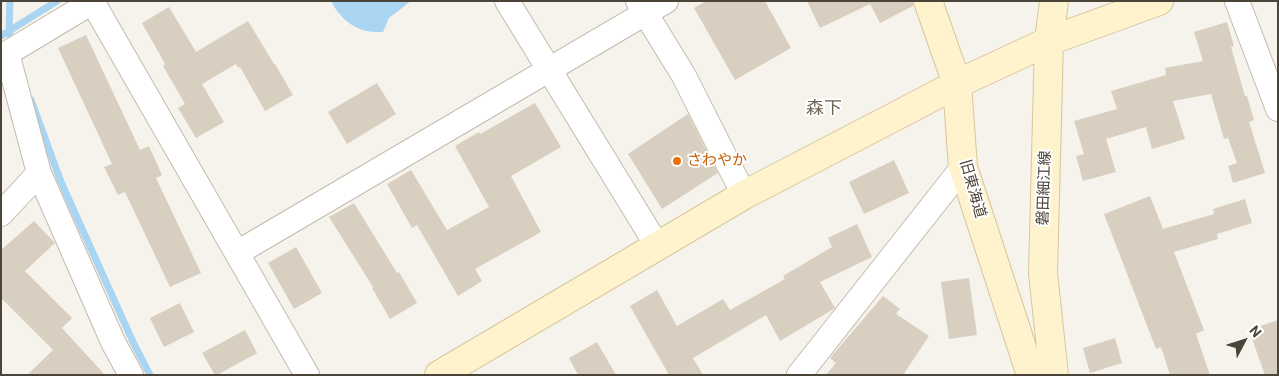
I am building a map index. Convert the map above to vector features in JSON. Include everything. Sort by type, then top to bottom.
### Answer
[{"type":"street","points":[[130,375],[113,342],[39,173],[4,55],[93,1],[308,375]]},
{"type":"street","points":[[507,1],[658,247]]},
{"type":"street","points":[[237,253],[549,70],[642,7],[666,1]]},
{"type":"street","name":"旧東海道","points":[[928,1],[957,84],[963,167],[1031,375]]},
{"type":"street","name":"磐田細江線","points":[[1054,1],[1049,41],[1043,273],[1054,375]]},
{"type":"street","points":[[439,375],[744,195],[957,84],[1049,41],[1159,1]]},
{"type":"street","points":[[1237,1],[1278,109]]},
{"type":"street","points":[[642,7],[684,76],[744,195]]},
{"type":"street","points":[[799,375],[963,167]]},
{"type":"street","points":[[1,214],[39,173]]},
{"type":"water","points":[[331,1],[411,1],[389,18],[383,32],[373,32],[350,24],[341,16]]},
{"type":"building","points":[[706,1],[765,1],[791,48],[735,80],[694,8]]},
{"type":"building","points":[[807,1],[913,1],[913,6],[880,23],[870,4],[820,28]]},
{"type":"building","points":[[169,7],[196,52],[248,21],[293,95],[265,111],[240,67],[238,68],[236,64],[202,84],[224,122],[196,138],[178,108],[185,104],[163,66],[165,64],[142,23]]},
{"type":"building","points":[[1227,22],[1234,46],[1231,47],[1254,120],[1249,122],[1265,173],[1233,183],[1228,166],[1237,163],[1228,138],[1224,139],[1211,94],[1173,101],[1185,139],[1152,149],[1146,127],[1106,139],[1116,172],[1083,181],[1076,156],[1084,154],[1074,121],[1117,109],[1111,91],[1166,75],[1165,68],[1203,61],[1194,32]]},
{"type":"building","points":[[86,35],[140,150],[149,146],[162,175],[156,178],[201,273],[170,287],[125,192],[118,195],[104,167],[112,164],[58,48]]},
{"type":"building","points":[[377,83],[396,114],[347,144],[328,112]]},
{"type":"building","points":[[535,103],[561,147],[511,176],[541,232],[475,269],[482,281],[458,296],[417,225],[412,228],[387,184],[411,170],[447,230],[489,207],[455,146]]},
{"type":"building","name":"さわやか","points":[[688,114],[718,173],[662,209],[628,154]]},
{"type":"building","points":[[894,160],[909,193],[864,214],[849,182]]},
{"type":"building","points":[[1150,196],[1163,229],[1214,214],[1213,209],[1245,199],[1252,223],[1217,234],[1218,239],[1174,252],[1204,330],[1196,334],[1210,375],[1170,375],[1161,347],[1156,349],[1104,214]]},
{"type":"building","points":[[354,203],[417,303],[390,319],[373,287],[329,217]]},
{"type":"building","points":[[34,221],[55,243],[25,271],[72,318],[62,328],[105,375],[27,375],[53,350],[1,298],[1,250]]},
{"type":"building","points":[[857,224],[872,257],[820,282],[835,308],[780,341],[766,315],[693,358],[703,375],[669,375],[630,306],[657,290],[677,326],[723,299],[730,310],[785,279],[783,276],[832,247],[828,238]]},
{"type":"building","points":[[296,247],[322,293],[294,309],[268,263]]},
{"type":"building","points":[[969,278],[977,335],[949,339],[941,282]]},
{"type":"building","points":[[883,296],[900,309],[896,314],[929,336],[903,375],[826,375],[836,363],[830,358]]},
{"type":"building","points":[[180,303],[194,332],[164,347],[150,318]]},
{"type":"building","points":[[1278,320],[1278,375],[1265,375],[1249,330]]},
{"type":"building","points":[[245,330],[257,353],[215,375],[202,353]]},
{"type":"building","points":[[1115,338],[1122,363],[1090,373],[1083,348]]},
{"type":"building","points":[[597,342],[616,375],[578,375],[569,358]]},
{"type":"waterway","points":[[10,1],[9,31],[13,45]]},
{"type":"waterway","points":[[1,36],[57,1]]},
{"type":"waterway","points":[[31,100],[61,182],[133,342],[150,375]]},
{"type":"place","name":"さわやか","points":[[677,161]]},
{"type":"district","name":"森下","points":[[824,109]]}]
